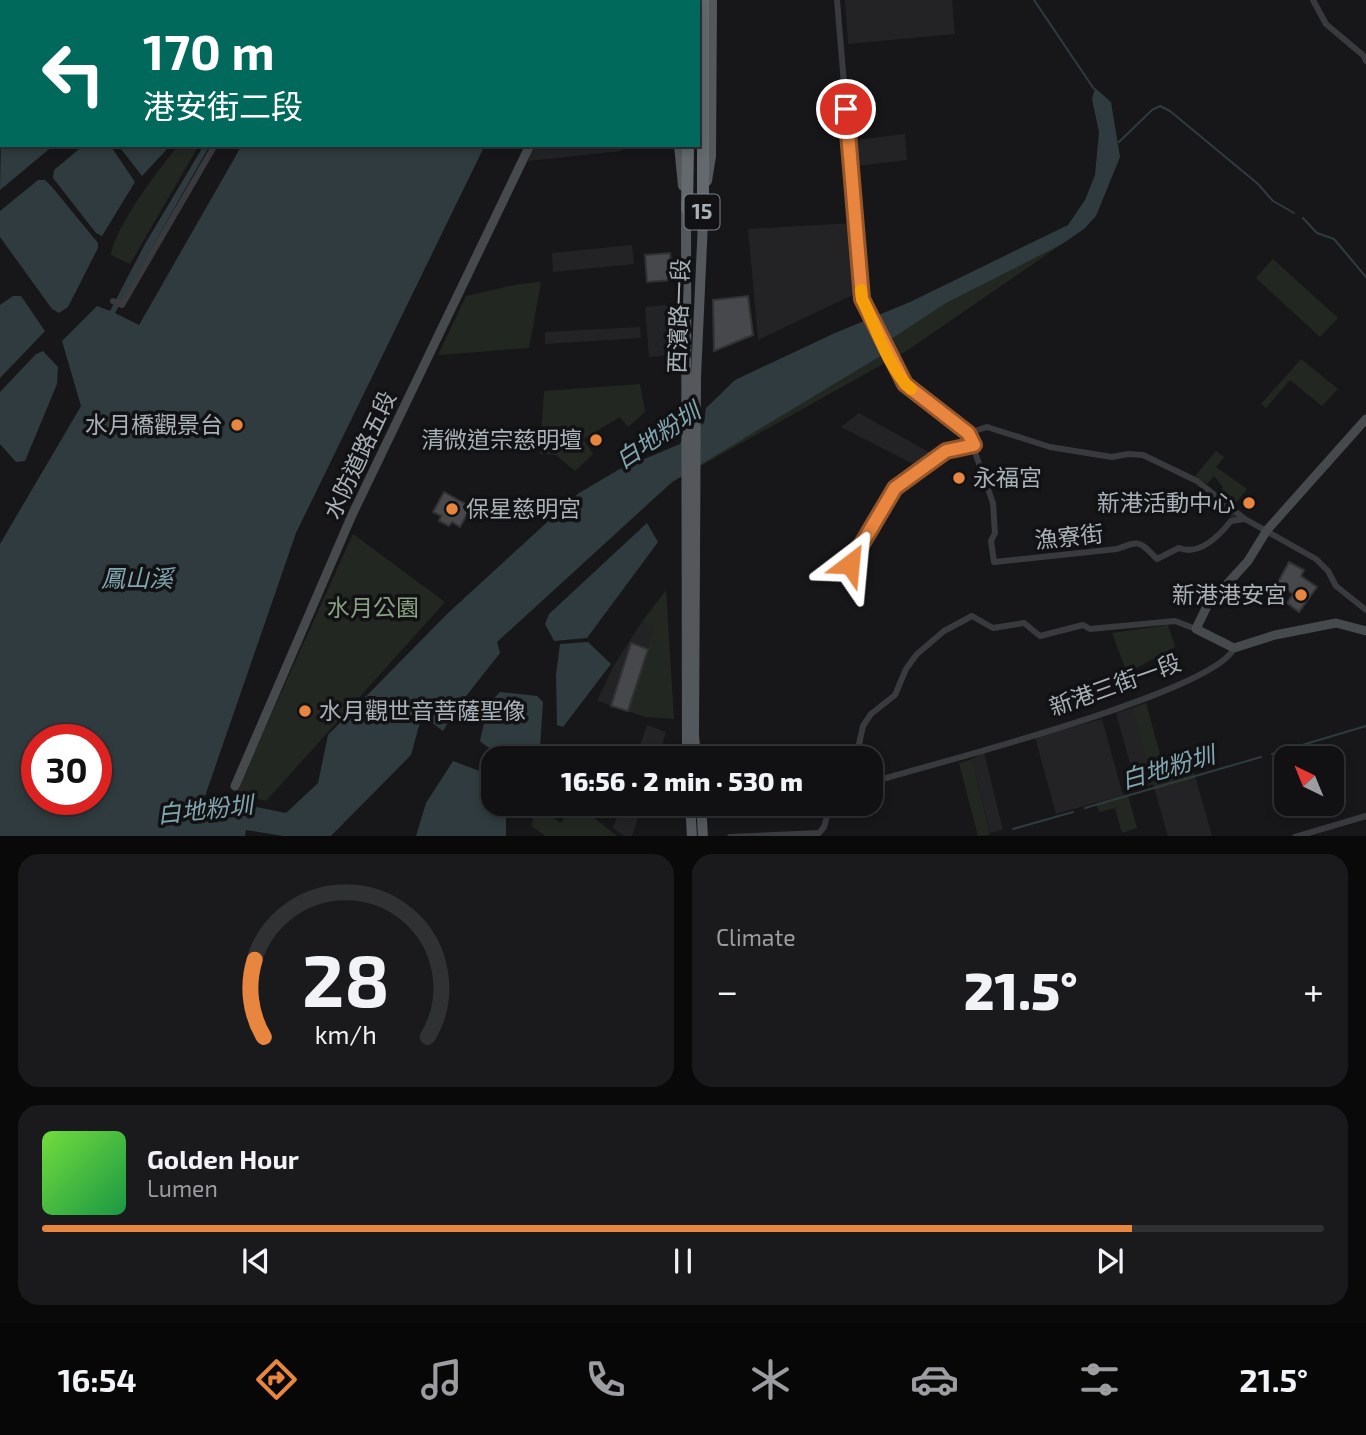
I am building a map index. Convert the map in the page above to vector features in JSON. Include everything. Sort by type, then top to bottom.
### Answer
[{"type":"highway","points":[[703,0],[703,204]]},
{"type":"highway","points":[[687,209],[688,147]]},
{"type":"main road","name":"西濱路一段","points":[[692,426],[703,204],[711,156],[712,0]]},
{"type":"main road","name":"西濱路一段","points":[[679,147],[687,209],[692,426]]},
{"type":"main road","name":"15","points":[[692,426],[696,475],[695,746]]},
{"type":"main road","name":"15","points":[[687,746],[686,492],[692,426]]},
{"type":"main road","points":[[691,816],[692,836]]},
{"type":"main road","points":[[701,816],[702,836]]},
{"type":"street","points":[[836,0],[862,299],[905,384],[968,433],[987,427],[1050,447],[1112,457],[1143,455],[1197,481],[1245,519],[1316,559],[1328,571],[1336,586],[1366,610]]},
{"type":"street","points":[[1313,0],[1326,24],[1364,56],[1366,61]]},
{"type":"street","points":[[113,301],[122,305],[214,147]]},
{"type":"street","name":"水防道路五段","points":[[235,786],[352,514],[529,147]]},
{"type":"street","points":[[1196,629],[1219,589],[1248,561],[1267,530],[1366,419]]},
{"type":"street","name":"漁寮街","points":[[968,433],[993,503],[995,533],[991,541],[994,562],[1117,549],[1133,542],[1144,545],[1157,559],[1179,548],[1193,550],[1215,539],[1231,521],[1245,519]]},
{"type":"street","points":[[850,564],[895,488],[946,451],[974,445]]},
{"type":"street","points":[[859,746],[863,726],[871,714],[895,695],[906,668],[917,654],[944,631],[972,616],[993,628],[1024,623],[1040,636],[1083,625],[1090,629],[1175,621],[1234,648]]},
{"type":"street","name":"新港三街一段","points":[[883,779],[1106,712],[1167,690],[1216,666],[1232,654],[1234,648],[1275,635],[1336,623],[1366,631]]},
{"type":"street","points":[[730,836],[819,832],[824,827],[827,816]]},
{"type":"street","points":[[1295,836],[1366,816]]},
{"type":"shaded area","points":[[845,0],[952,0],[955,34],[848,44]]},
{"type":"shaded area","points":[[905,134],[907,160],[857,166],[855,140]]},
{"type":"shaded area","points":[[533,147],[622,147],[622,151],[528,161]]},
{"type":"shaded area","points":[[854,223],[857,293],[758,340],[748,229]]},
{"type":"shaded area","points":[[632,245],[634,264],[553,272],[552,253]]},
{"type":"shaded area","points":[[669,305],[673,355],[649,357],[645,307]]},
{"type":"shaded area","points":[[640,327],[641,338],[545,344],[545,332]]},
{"type":"shaded area","points":[[859,413],[934,455],[917,466],[841,427]]},
{"type":"shaded area","points":[[641,623],[654,626],[628,711],[597,701],[613,667]]},
{"type":"shaded area","points":[[1132,708],[1154,784],[1137,789],[1116,713]]},
{"type":"shaded area","points":[[1102,719],[1123,795],[1056,814],[1035,737]]},
{"type":"shaded area","points":[[647,725],[666,732],[662,746],[640,746]]},
{"type":"shaded area","points":[[984,752],[1003,830],[990,833],[972,759]]},
{"type":"shaded area","points":[[1196,779],[1212,836],[1168,836],[1155,791]]},
{"type":"shaded area","points":[[617,816],[639,816],[632,836],[624,836],[613,828]]},
{"type":"green space","points":[[177,147],[198,147],[130,264],[111,255],[114,244],[129,214]]},
{"type":"green space","points":[[1062,244],[908,350],[672,482],[497,642],[500,653],[455,710],[443,731],[515,574],[940,296]]},
{"type":"green space","points":[[1273,259],[1338,318],[1320,337],[1256,278]]},
{"type":"green space","points":[[541,282],[529,348],[438,355],[466,296]]},
{"type":"green space","points":[[1301,359],[1338,389],[1322,406],[1290,380],[1266,408],[1261,404]]},
{"type":"green space","points":[[640,384],[645,412],[628,427],[620,417],[583,439],[593,454],[575,471],[556,455],[540,454],[544,391]]},
{"type":"green space","points":[[1216,451],[1224,457],[1216,467],[1247,489],[1232,508],[1245,519],[1238,523],[1213,504],[1223,487],[1214,476],[1207,484],[1195,476]]},
{"type":"green space","name":"水月公園","points":[[353,534],[445,602],[266,801],[236,792]]},
{"type":"green space","points":[[666,590],[674,719],[645,717],[628,711],[654,626],[641,623]]},
{"type":"green space","points":[[1168,625],[1175,647],[1127,673],[1112,633]]},
{"type":"green space","points":[[1146,703],[1167,780],[1194,773],[1196,779],[1155,791],[1132,708]]},
{"type":"green space","points":[[972,759],[990,835],[978,836],[959,763]]},
{"type":"green space","points":[[1128,795],[1137,828],[1122,833],[1115,808],[1099,812],[1096,803]]},
{"type":"green space","points":[[533,816],[551,816],[560,823],[566,816],[592,816],[617,836],[545,836],[532,826]]},
{"type":"water","name":"鳳山溪","points":[[1095,88],[1111,102],[1120,157],[1096,216],[1084,229],[1062,244],[946,303],[891,339],[882,355],[672,482],[497,642],[500,653],[455,710],[443,731],[422,715],[411,755],[331,836],[283,836],[246,830],[245,836],[0,836],[0,544],[81,406],[62,341],[97,306],[110,311],[145,244],[203,147],[209,147],[115,313],[139,325],[241,147],[484,147],[296,533],[203,802],[251,806],[286,813],[318,783],[328,735],[447,614],[579,493],[618,470],[680,444],[684,435],[704,423],[706,408],[735,380],[835,333],[910,302],[1068,225],[1085,200],[1095,175],[1099,132],[1092,99]]},
{"type":"water","points":[[1,147],[52,147],[0,190]]},
{"type":"water","points":[[82,147],[111,147],[135,182],[102,236],[96,233],[53,178],[54,170]]},
{"type":"water","points":[[120,147],[169,147],[142,176]]},
{"type":"water","points":[[38,180],[45,180],[52,187],[98,243],[98,248],[68,307],[59,313],[52,309],[0,237],[0,211]]},
{"type":"water","points":[[13,296],[21,296],[45,331],[0,378],[0,305]]},
{"type":"water","points":[[43,351],[58,367],[57,384],[25,461],[16,462],[0,444],[0,392],[36,354]]},
{"type":"water","points":[[647,523],[658,542],[587,638],[554,641],[545,624],[549,614]]},
{"type":"water","points":[[588,642],[611,664],[563,727],[557,725],[556,674],[560,644]]},
{"type":"water","points":[[500,692],[537,696],[543,702],[540,746],[486,746],[480,741],[488,705]]},
{"type":"water","points":[[453,761],[481,772],[481,816],[506,816],[506,836],[416,836],[426,803]]},
{"type":"building","points":[[670,253],[672,280],[647,282],[645,255]]},
{"type":"building","points":[[748,296],[753,335],[714,351],[713,300]]},
{"type":"building","name":"保星慈明宮","points":[[444,492],[471,507],[460,527],[452,522],[449,526],[439,521],[441,516],[433,512]]},
{"type":"building","points":[[1289,562],[1304,570],[1301,576],[1317,587],[1299,612],[1287,603],[1293,594],[1277,584]]},
{"type":"building","points":[[631,643],[648,649],[628,711],[611,706]]},
{"type":"waterway","name":"白地粉圳","points":[[1034,0],[1094,89]]},
{"type":"waterway","points":[[1119,142],[1152,110],[1160,106],[1170,111],[1258,184],[1273,201],[1294,213]]},
{"type":"waterway","points":[[1303,218],[1317,233],[1334,239],[1366,277]]},
{"type":"waterway","name":"白地粉圳","points":[[1272,754],[1366,726]]},
{"type":"waterway","name":"白地粉圳","points":[[1085,808],[1261,757]]},
{"type":"waterway","name":"白地粉圳","points":[[1013,829],[1073,812]]},
{"type":"slow traffic","points":[[861,290],[862,299],[895,366],[911,389]]},
{"type":"place","name":"水月橋觀景台","points":[[237,425]]},
{"type":"place","name":"清微道宗慈明壇","points":[[596,440]]},
{"type":"place","name":"永福宮","points":[[959,478]]},
{"type":"place","name":"新港活動中心","points":[[1249,503]]},
{"type":"place","name":"保星慈明宮","points":[[452,509]]},
{"type":"place","name":"新港港安宮","points":[[1301,595]]},
{"type":"place","name":"水月觀世音菩薩聖像","points":[[305,711]]},
{"type":"route","points":[[846,109],[862,299],[905,384],[963,432],[968,433],[974,445],[946,451],[895,488],[850,564]]}]
